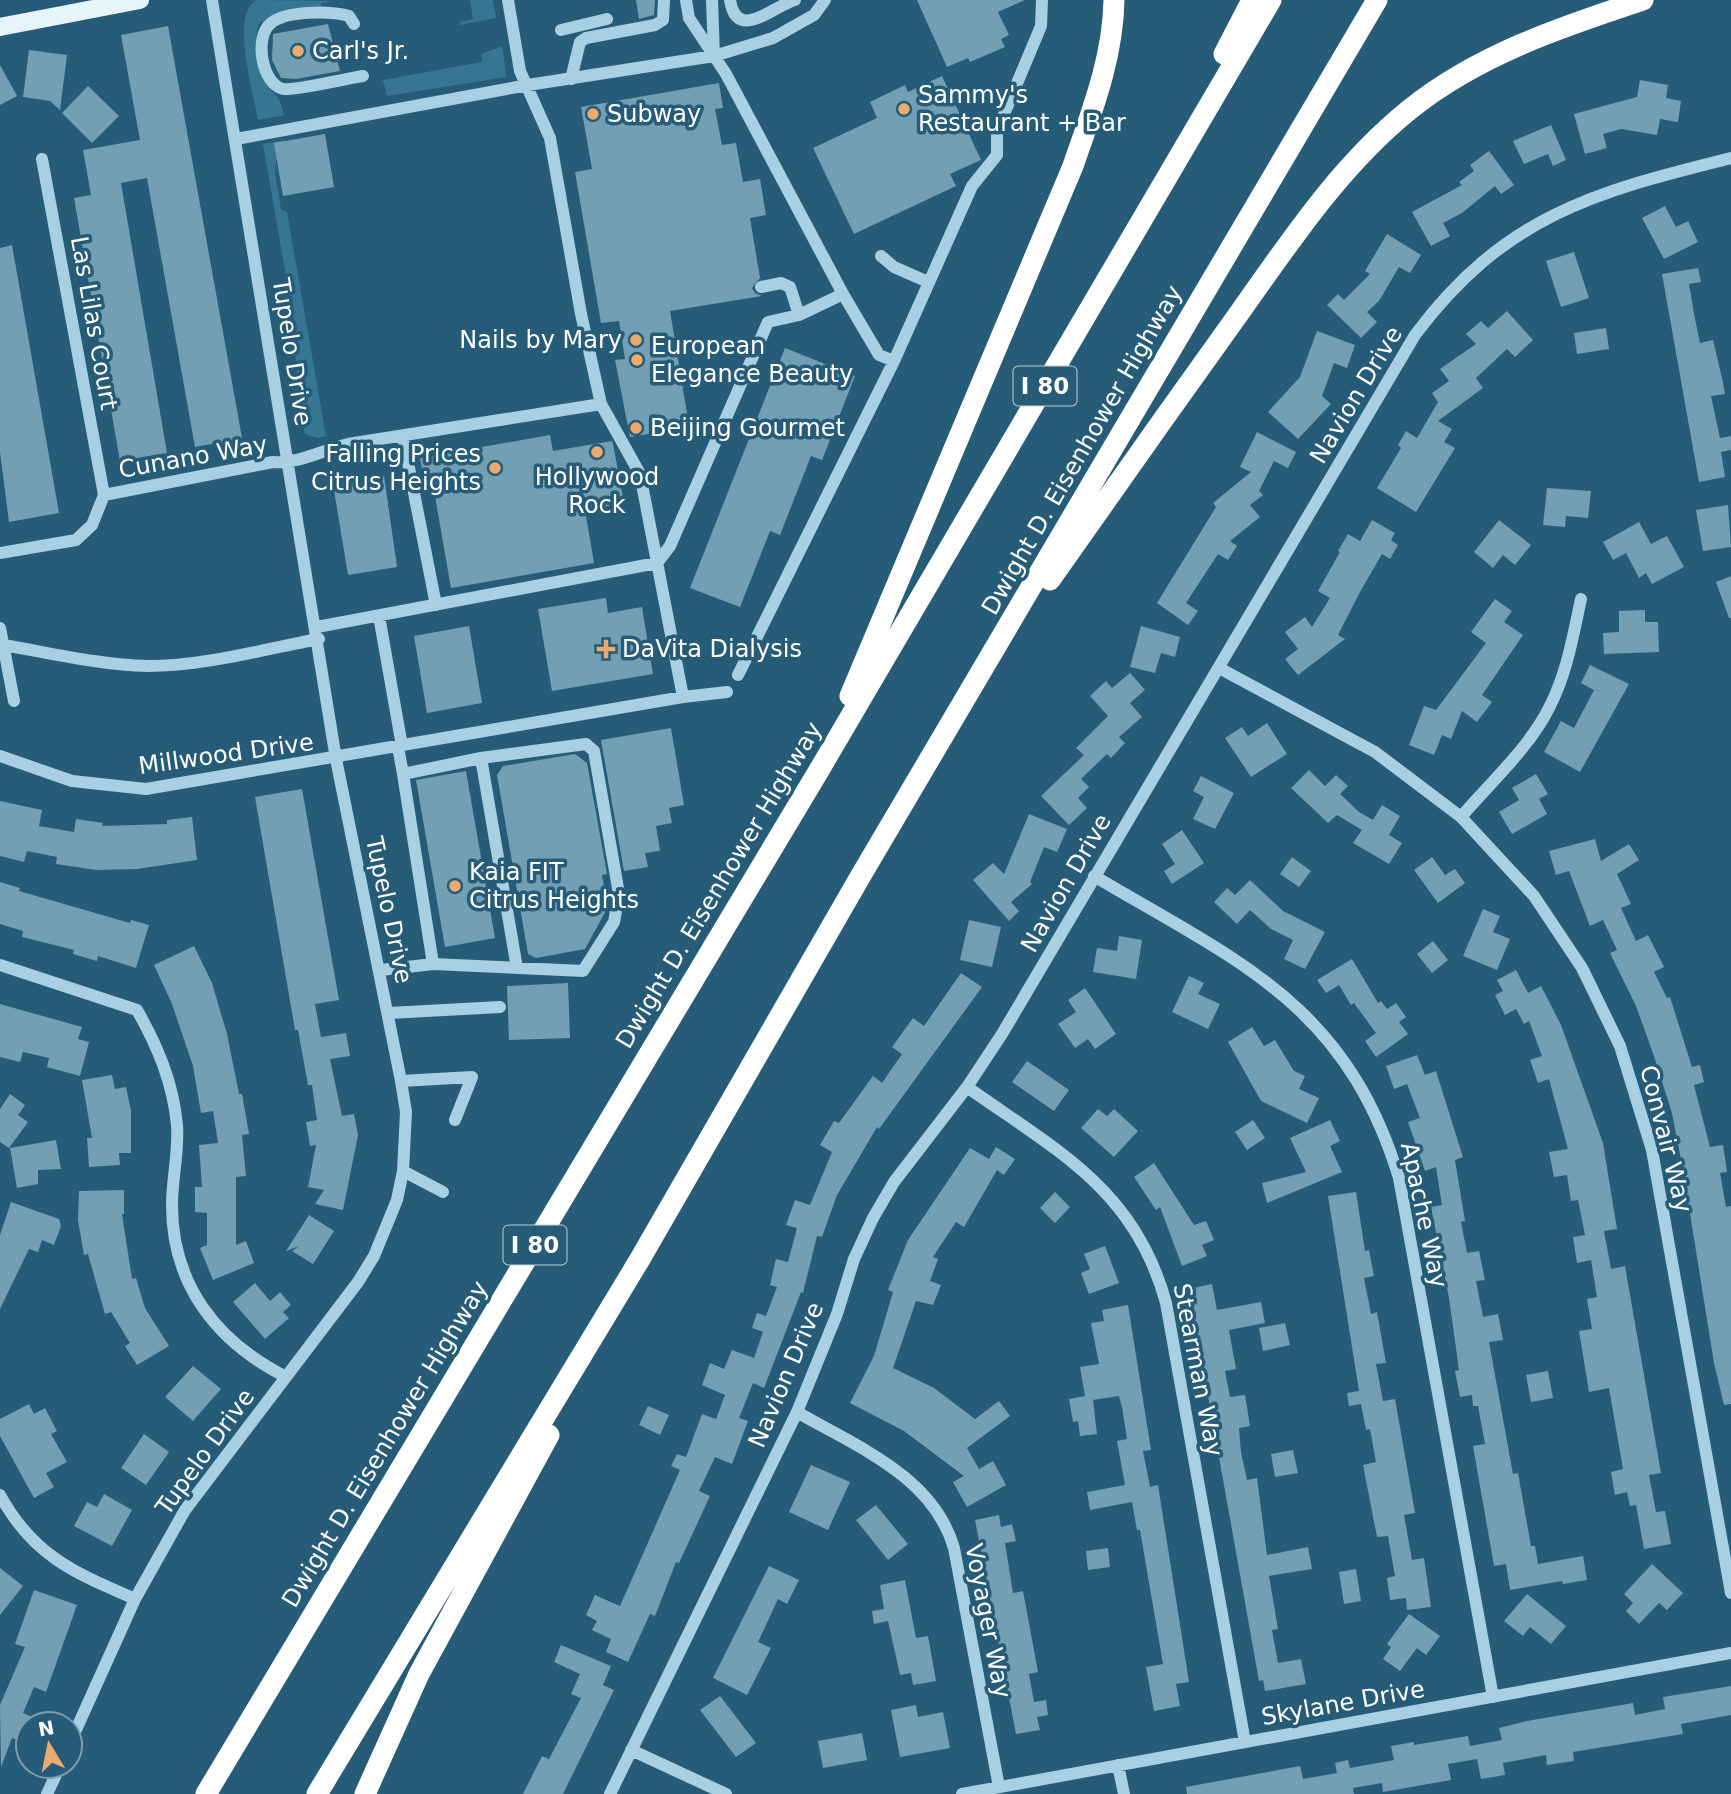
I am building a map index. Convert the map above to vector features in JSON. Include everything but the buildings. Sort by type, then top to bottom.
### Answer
[{"type":"highway","points":[[818,772],[1073,166],[1096,101],[1110,48],[1114,0]]},
{"type":"highway","points":[[1120,258],[1252,0]]},
{"type":"highway","name":"Dwight D. Eisenhower Highway","points":[[206,1794],[818,772],[1271,0]]},
{"type":"highway","name":"Dwight D. Eisenhower Highway","points":[[317,1794],[640,1259],[1377,0]]},
{"type":"highway","points":[[957,714],[1166,415],[1346,169],[1410,109],[1483,61],[1563,26],[1643,0]]},
{"type":"highway","points":[[365,1794],[419,1674],[496,1535],[640,1259]]},
{"type":"main road","points":[[0,27],[140,0]]},
{"type":"street","name":"Tupelo Drive","points":[[84,1712],[135,1599],[185,1510],[374,1256],[397,1200],[403,1171],[406,1112],[401,1081],[381,970],[336,759],[318,633],[212,0]]},
{"type":"street","points":[[508,0],[520,71],[550,138],[583,326],[601,404],[640,474],[683,697]]},
{"type":"street","points":[[572,79],[580,42],[586,38],[654,25],[663,20],[664,0]]},
{"type":"street","points":[[686,0],[689,18],[753,123],[772,164],[879,355],[894,361]]},
{"type":"street","points":[[712,0],[713,56]]},
{"type":"street","points":[[730,0],[732,13],[737,19],[748,20],[795,0]]},
{"type":"street","points":[[236,139],[528,85],[713,56],[773,38],[814,15],[825,0]]},
{"type":"street","points":[[738,675],[894,361],[972,186],[997,155],[997,131],[1041,26],[1042,0]]},
{"type":"street","points":[[354,24],[349,16],[324,12],[276,20],[268,25],[261,38],[268,79],[273,86],[286,90],[363,76]]},
{"type":"street","points":[[561,30],[607,19]]},
{"type":"street","name":"Navion Drive","points":[[611,1794],[797,1412],[837,1314],[854,1259],[873,1218],[894,1182],[967,1087],[1002,1034],[1415,335],[1467,272],[1502,245],[1573,205],[1607,190],[1731,158]]},
{"type":"street","name":"Las Lilas Court","points":[[42,159],[104,495]]},
{"type":"street","points":[[881,256],[886,262],[928,282]]},
{"type":"street","points":[[761,286],[781,283],[790,287],[799,315]]},
{"type":"street","points":[[4,645],[113,664],[150,666],[184,663],[318,633],[379,616],[657,563],[670,546],[768,322],[799,315],[844,294]]},
{"type":"street","name":"Cunano Way","points":[[104,495],[273,462],[289,463],[319,450],[601,404]]},
{"type":"street","points":[[403,437],[436,605]]},
{"type":"street","points":[[0,553],[76,540],[92,525],[104,495]]},
{"type":"street","points":[[1461,817],[1532,734],[1548,710],[1568,657],[1581,599]]},
{"type":"street","points":[[379,616],[433,964]]},
{"type":"street","points":[[0,628],[14,702]]},
{"type":"street","name":"Convair Way","points":[[1219,668],[1375,752],[1461,817],[1506,863],[1559,931],[1582,968],[1620,1046],[1652,1150],[1731,1593]]},
{"type":"street","name":"Millwood Drive","points":[[0,756],[72,780],[146,789],[336,759],[683,697],[727,692]]},
{"type":"street","points":[[381,970],[433,964],[583,971],[614,922],[619,894],[597,764],[594,751],[586,744],[481,758],[402,774]]},
{"type":"street","points":[[481,758],[517,968]]},
{"type":"street","name":"Apache Way","points":[[1094,876],[1254,972],[1283,994],[1335,1046],[1374,1108],[1399,1178],[1493,1697]]},
{"type":"street","points":[[0,965],[138,1010],[156,1043],[172,1090],[177,1151],[173,1227],[184,1276],[202,1309],[217,1329],[256,1361],[286,1377]]},
{"type":"street","points":[[389,1013],[500,1007]]},
{"type":"street","points":[[401,1081],[472,1077],[455,1119]]},
{"type":"street","name":"Stearman Way","points":[[967,1087],[1088,1173],[1107,1191],[1138,1233],[1155,1266],[1166,1303],[1245,1742]]},
{"type":"street","points":[[403,1171],[443,1192]]},
{"type":"street","name":"Voyager Way","points":[[797,1412],[910,1480],[940,1516],[954,1548],[999,1787]]},
{"type":"street","points":[[0,1495],[21,1528],[55,1561],[76,1574],[135,1599]]},
{"type":"street","name":"Skylane Drive","points":[[962,1794],[1731,1653]]},
{"type":"street","points":[[631,1751],[726,1794]]},
{"type":"street","points":[[1118,1765],[1124,1794]]},
{"type":"shaded area","points":[[257,0],[336,1],[321,3],[321,8],[270,17],[259,24],[257,44],[263,70],[269,88],[280,101],[284,115],[258,120],[244,37],[249,8]]},
{"type":"shaded area","points":[[470,0],[493,0],[496,18],[460,25],[460,22],[473,19]]},
{"type":"shaded area","points":[[503,48],[506,77],[387,96],[383,80],[482,62],[481,54]]},
{"type":"shaded area","points":[[285,140],[275,166],[281,210],[287,212],[326,436],[318,438],[305,434],[298,395],[293,316],[263,144]]},
{"type":"place","name":"Carl's Jr.","points":[[298,51]]},
{"type":"place","name":"Sammy's Restaurant + Bar","points":[[904,109]]},
{"type":"place","name":"Subway","points":[[593,114]]},
{"type":"place","name":"Nails by Mary","points":[[636,340]]},
{"type":"place","name":"European Elegance Beauty","points":[[637,360]]},
{"type":"place","name":"Beijing Gourmet","points":[[636,428]]},
{"type":"place","name":"Hollywood Rock","points":[[597,452]]},
{"type":"place","name":"Falling Prices Citrus Heights","points":[[495,468]]},
{"type":"place","name":"DaVita Dialysis","points":[[606,649]]},
{"type":"place","name":"Kaia FIT Citrus Heights","points":[[455,886]]}]
